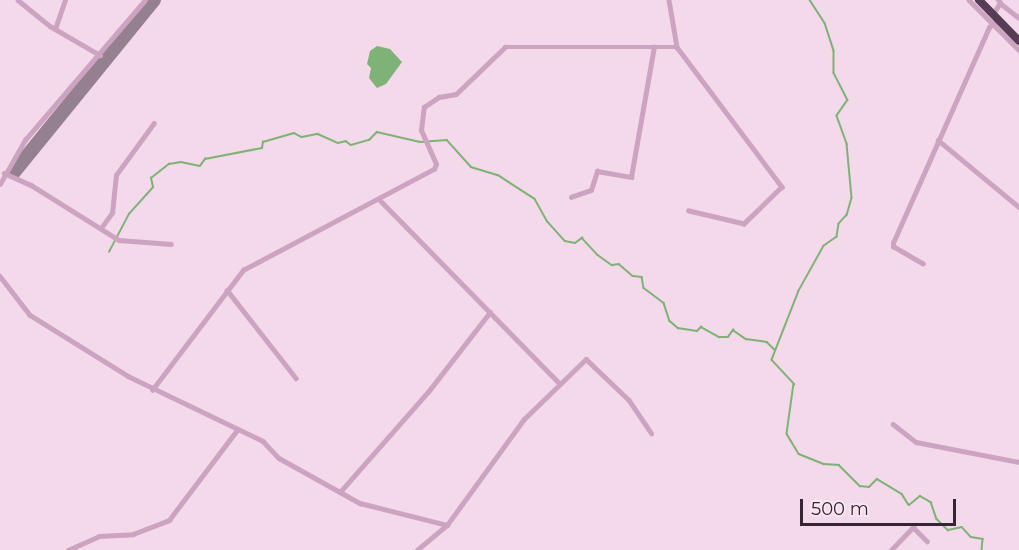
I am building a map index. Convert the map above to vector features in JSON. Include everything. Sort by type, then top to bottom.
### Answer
[{"type":"highway","points":[[979,0],[995,19],[1019,41]]},
{"type":"street","points":[[18,0],[55,29],[100,56]]},
{"type":"street","points":[[55,29],[65,0]]},
{"type":"street","points":[[0,184],[4,173],[25,140],[100,56],[145,0]]},
{"type":"street","points":[[669,0],[677,47],[782,188],[744,224],[689,212]]},
{"type":"street","points":[[969,0],[995,19],[1019,50]]},
{"type":"street","points":[[923,264],[892,245],[995,19],[999,2],[1019,18]]},
{"type":"street","points":[[152,390],[226,290],[246,268],[379,199],[435,167],[421,130],[426,104],[456,94],[505,47],[677,47]]},
{"type":"street","points":[[571,197],[591,190],[597,171],[631,177],[654,47]]},
{"type":"street","points":[[101,228],[112,213],[116,175],[154,123]]},
{"type":"street","points":[[938,140],[1019,207]]},
{"type":"street","points":[[4,173],[118,240],[171,244]]},
{"type":"street","points":[[379,199],[560,384]]},
{"type":"street","points":[[0,276],[30,315],[152,390],[263,441],[279,458],[360,503],[447,525]]},
{"type":"street","points":[[226,290],[296,378]]},
{"type":"street","points":[[340,492],[428,392],[490,312]]},
{"type":"street","points":[[417,550],[447,525],[524,419],[588,359],[629,400],[651,433]]},
{"type":"street","points":[[893,424],[916,442],[1019,462]]},
{"type":"street","points":[[68,550],[99,536],[133,534],[169,520],[237,430]]},
{"type":"street","points":[[891,550],[913,527],[927,541]]},
{"type":"shaded area","points":[[377,46],[390,49],[402,62],[386,84],[377,88],[369,78],[371,68],[367,64],[370,51]]},
{"type":"waterway","points":[[810,0],[825,23],[834,51],[834,73],[848,100],[837,116],[847,144],[852,198],[847,215],[839,224],[837,237],[824,246],[799,291],[772,360],[794,384],[787,434],[799,454],[824,464],[839,465],[860,486],[869,487],[877,479],[902,494],[909,505],[920,496],[931,502],[937,519],[948,530],[962,527],[971,537],[983,539],[982,550]]},
{"type":"waterway","points":[[109,252],[129,214],[153,187],[151,178],[169,164],[181,162],[200,166],[205,159],[262,148],[263,142],[294,133],[302,137],[318,134],[338,143],[346,141],[351,145],[369,140],[377,132],[420,142],[447,140],[471,167],[498,175],[535,199],[548,222],[565,241],[575,243],[582,238],[598,255],[612,265],[619,264],[633,276],[642,277],[644,288],[664,303],[670,321],[678,328],[697,331],[701,327],[719,337],[728,337],[733,330],[746,339],[767,342],[775,350]]},
{"type":"runway","points":[[14,172],[154,0]]}]
